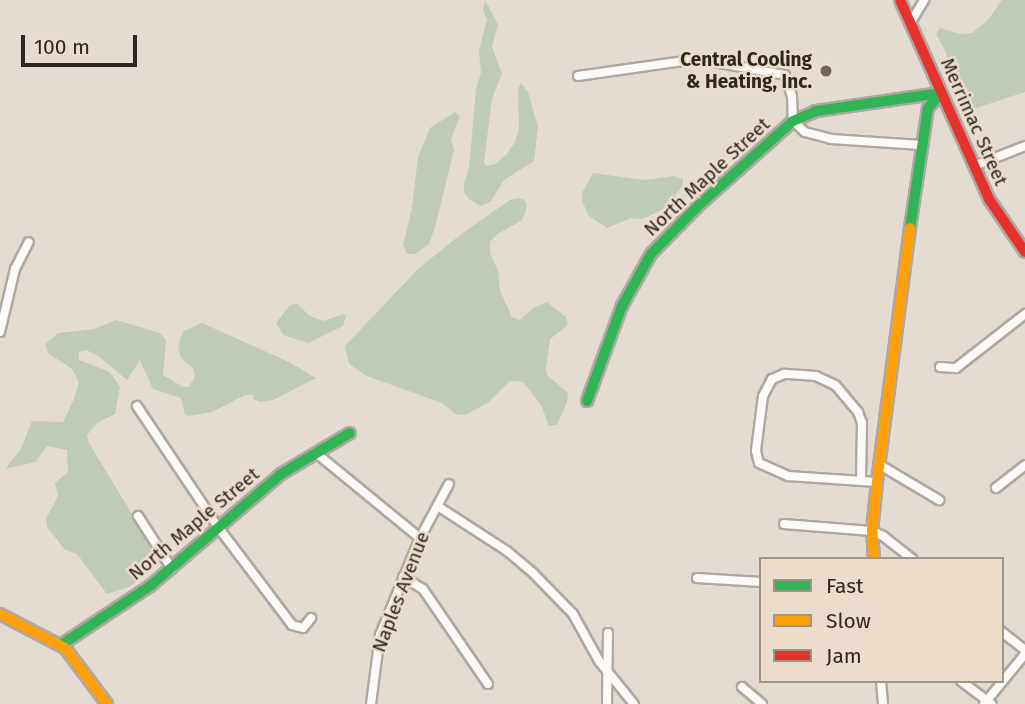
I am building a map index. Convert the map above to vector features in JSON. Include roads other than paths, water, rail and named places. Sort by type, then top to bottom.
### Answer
[{"type":"street","name":"Merrimac Street","points":[[900,0],[974,166],[1001,219],[1025,252]]},
{"type":"street","points":[[911,22],[924,0]]},
{"type":"street","points":[[578,76],[697,59],[785,75],[792,96],[793,121],[806,132],[819,138],[921,145]]},
{"type":"street","points":[[874,557],[872,531],[877,482],[921,145],[928,108],[942,93]]},
{"type":"street","name":"North Maple Street","points":[[587,401],[622,306],[645,261],[698,206],[793,121],[822,109],[942,93]]},
{"type":"street","points":[[974,166],[1025,146]]},
{"type":"street","points":[[0,332],[2,314],[17,266],[29,242]]},
{"type":"street","points":[[940,367],[956,369],[1025,314]]},
{"type":"street","points":[[861,481],[862,423],[858,412],[835,385],[816,376],[784,374],[772,379],[763,397],[757,451],[759,463],[788,476],[861,481],[877,482]]},
{"type":"street","points":[[137,406],[218,527],[292,625],[303,628],[311,618]]},
{"type":"street","name":"North Maple Street","points":[[61,645],[172,569],[274,479],[350,433]]},
{"type":"street","points":[[316,453],[420,538]]},
{"type":"street","points":[[880,465],[939,500]]},
{"type":"street","points":[[996,488],[1025,465]]},
{"type":"street","name":"Naples Avenue","points":[[371,704],[378,643],[420,538],[449,484]]},
{"type":"street","points":[[439,507],[507,551],[534,574],[576,619],[609,672],[634,704]]},
{"type":"street","points":[[138,516],[172,569]]},
{"type":"street","points":[[784,524],[872,531],[883,536],[909,557]]},
{"type":"street","points":[[403,577],[423,589],[488,684]]},
{"type":"street","points":[[697,578],[759,582]]},
{"type":"street","points":[[0,614],[61,645],[107,704]]},
{"type":"street","points":[[607,704],[608,633]]},
{"type":"street","points":[[1004,634],[1025,652],[1004,680]]},
{"type":"street","points":[[881,683],[883,704]]},
{"type":"street","points":[[963,683],[987,703],[1002,683]]},
{"type":"street","points":[[742,687],[762,704]]},
{"type":"place","name":"Central Cooling & Heating, Inc.","points":[[826,71]]}]
